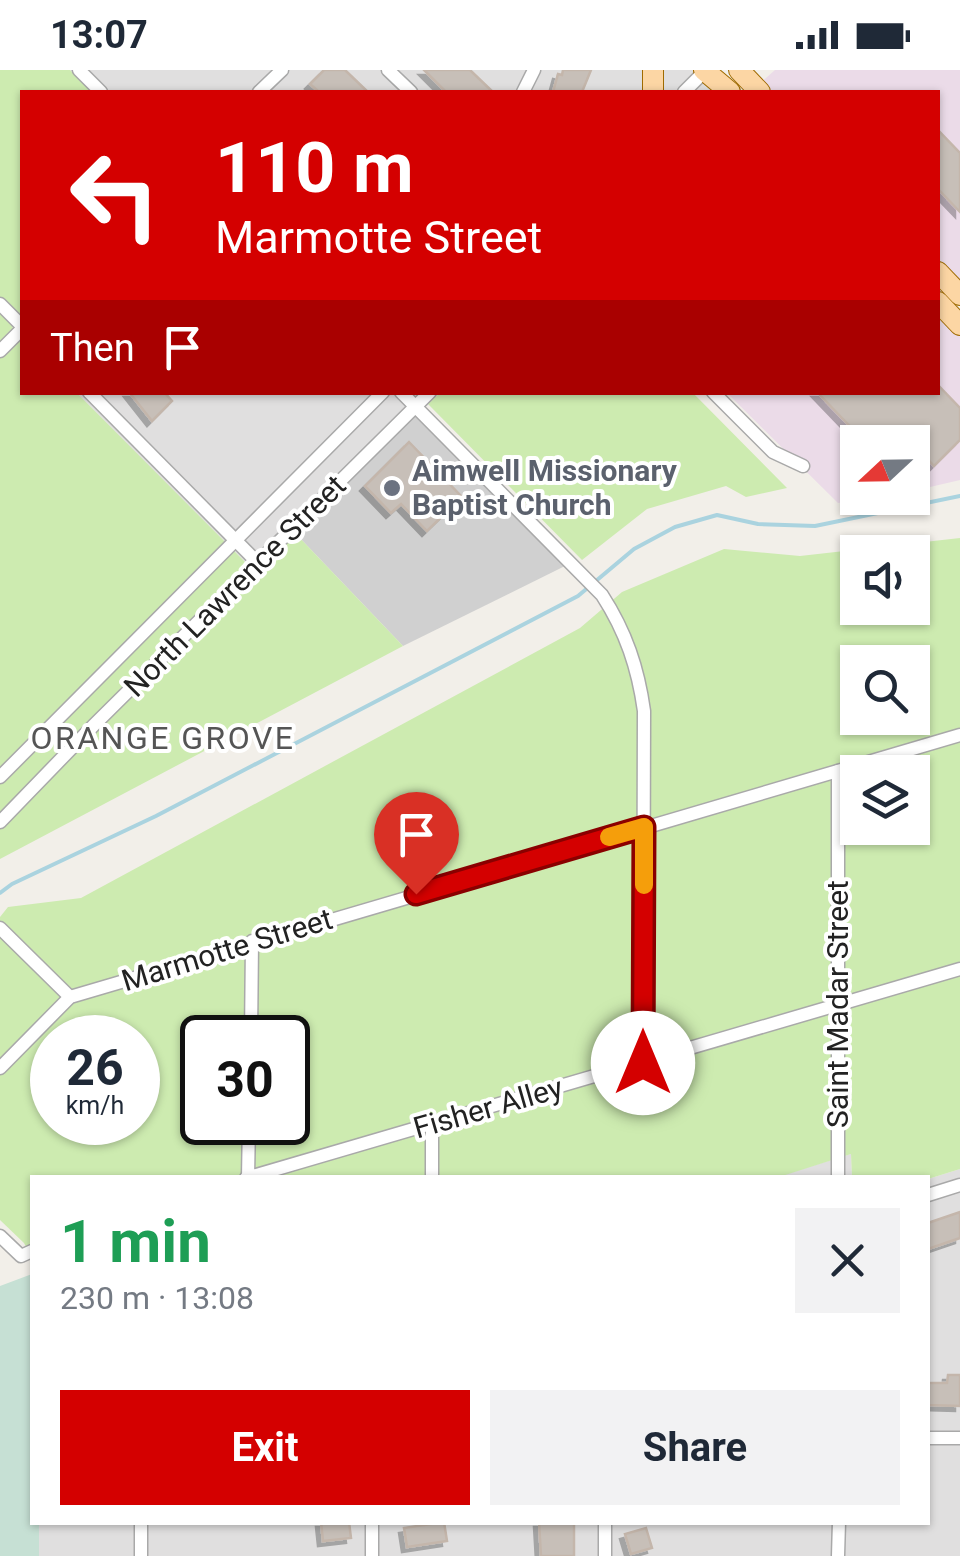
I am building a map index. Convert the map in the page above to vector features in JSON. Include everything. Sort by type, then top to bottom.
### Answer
[{"type":"main road","points":[[704,70],[728,90]]},
{"type":"main road","points":[[739,70],[758,90]]},
{"type":"main road","points":[[940,274],[960,295]]},
{"type":"main road","points":[[940,304],[960,325]]},
{"type":"street","points":[[79,70],[99,90]]},
{"type":"street","points":[[261,90],[282,70]]},
{"type":"street","points":[[388,70],[409,90]]},
{"type":"street","points":[[686,90],[704,70]]},
{"type":"street","points":[[0,304],[20,325]]},
{"type":"street","points":[[0,351],[20,329]]},
{"type":"street","points":[[92,395],[260,564]]},
{"type":"street","name":"North Lawrence Street","points":[[0,777],[381,395]]},
{"type":"street","points":[[404,395],[584,576],[620,623],[640,683],[644,711],[643,1063]]},
{"type":"street","name":"North Lawrence Street","points":[[0,822],[427,395]]},
{"type":"street","points":[[716,395],[773,452],[803,466]]},
{"type":"street","name":"Marmotte Street","points":[[70,998],[252,941],[960,735]]},
{"type":"street","name":"Saint Madar Street","points":[[838,770],[838,1175]]},
{"type":"street","points":[[0,928],[70,998],[0,1068]]},
{"type":"street","points":[[251,1015],[252,941]]},
{"type":"street","name":"Fisher Alley","points":[[254,1175],[960,969]]},
{"type":"street","points":[[432,1124],[432,1175]]},
{"type":"street","points":[[247,1175],[248,1145]]},
{"type":"street","points":[[930,1194],[960,1185]]},
{"type":"street","points":[[0,1236],[27,1254]]},
{"type":"street","points":[[930,1438],[960,1438]]},
{"type":"street","points":[[141,1556],[142,1525]]},
{"type":"street","points":[[372,1525],[372,1556]]},
{"type":"street","points":[[605,1525],[605,1556]]},
{"type":"street","points":[[838,1525],[838,1556]]},
{"type":"shaded area","points":[[70,70],[704,70],[721,90],[90,90]]},
{"type":"shaded area","points":[[775,70],[960,70],[960,293],[940,308],[940,90],[752,90]]},
{"type":"shaded area","points":[[940,314],[960,335],[960,480],[930,487],[930,425],[840,425],[840,503],[729,395],[940,395]]},
{"type":"shaded area","points":[[79,395],[438,395],[256,573]]},
{"type":"shaded area","points":[[417,414],[567,565],[403,646],[296,534]]},
{"type":"shaded area","points":[[851,1154],[852,1175],[783,1175]]},
{"type":"shaded area","points":[[960,1169],[960,1556],[39,1556],[39,1525],[930,1525],[930,1178]]},
{"type":"green space","points":[[0,70],[70,70],[90,90],[20,90],[20,318],[12,327],[20,335],[20,395],[79,395],[256,573],[296,534],[403,646],[0,859]]},
{"type":"green space","points":[[438,395],[695,395],[787,488],[746,497],[726,486],[647,509],[582,560],[428,404]]},
{"type":"green space","points":[[960,538],[960,1169],[930,1178],[930,1175],[852,1175],[851,1154],[785,1175],[30,1175],[30,1254],[0,1220],[0,917],[8,907],[81,898],[580,628],[622,592],[724,549],[800,556],[840,552],[840,625],[930,625],[930,541]]},
{"type":"green space","points":[[30,1275],[30,1525],[39,1525],[39,1556],[0,1556],[0,1286]]},
{"type":"building","points":[[324,70],[345,70],[366,90],[317,90],[310,84]]},
{"type":"building","points":[[424,70],[470,70],[491,90],[444,90]]},
{"type":"building","points":[[563,70],[591,70],[583,90],[554,90],[558,74],[562,75]]},
{"type":"building","points":[[940,132],[960,153],[960,212],[940,191]]},
{"type":"building","points":[[940,387],[960,408],[960,440],[934,466],[930,462],[930,425],[849,425],[820,395],[940,395]]},
{"type":"building","points":[[131,395],[167,395],[172,401],[152,421]]},
{"type":"building","name":"Aimwell Missionary Baptist Church","points":[[409,442],[462,497],[427,531],[401,504],[391,513],[365,486]]},
{"type":"building","points":[[960,1212],[960,1238],[930,1248],[930,1222]]},
{"type":"building","points":[[948,1375],[960,1375],[960,1406],[930,1405],[930,1383],[947,1383]]},
{"type":"building","points":[[321,1525],[349,1525],[351,1538],[323,1541]]},
{"type":"building","points":[[444,1525],[447,1541],[407,1547],[404,1528]]},
{"type":"building","points":[[539,1525],[574,1525],[574,1556],[541,1556]]},
{"type":"building","points":[[646,1528],[652,1548],[631,1554],[625,1534]]},
{"type":"waterway","points":[[0,893],[578,596],[634,549],[675,527],[717,515],[758,524],[815,526],[960,496]]},
{"type":"slow traffic","points":[[609,837],[644,827],[644,885]]},
{"type":"place","name":"Aimwell Missionary Baptist Church","points":[[392,488]]},
{"type":"district","name":"ORANGE GROVE","points":[[163,738]]},
{"type":"route","points":[[416,894],[644,827],[643,1063]]}]
